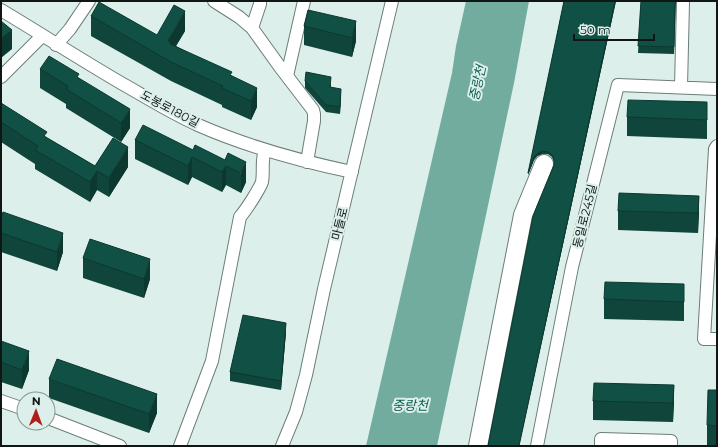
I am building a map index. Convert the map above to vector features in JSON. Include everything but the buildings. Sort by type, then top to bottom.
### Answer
[{"type":"highway","points":[[478,446],[523,215],[544,164]]},
{"type":"street","points":[[56,45],[70,29],[89,1]]},
{"type":"street","points":[[214,1],[239,17],[252,28],[311,108],[314,114],[307,162]]},
{"type":"street","points":[[252,28],[260,1]]},
{"type":"street","points":[[287,76],[304,1]]},
{"type":"street","name":"마들로","points":[[282,446],[291,426],[300,399],[324,289],[392,1]]},
{"type":"street","points":[[681,88],[683,2]]},
{"type":"street","name":"도봉로180길","points":[[1,10],[56,45],[172,112],[204,127],[265,150],[307,162],[352,172]]},
{"type":"street","points":[[1,77],[42,36]]},
{"type":"street","name":"동일로245길","points":[[537,446],[572,267],[618,85],[717,89]]},
{"type":"street","points":[[717,146],[715,149],[704,339],[717,339]]},
{"type":"street","points":[[180,446],[212,361],[240,217],[247,209],[262,180],[263,157],[265,150]]},
{"type":"street","points":[[1,401],[16,406]]},
{"type":"street","points":[[56,421],[120,446]]},
{"type":"street","points":[[601,446],[601,439],[671,441],[671,446]]},
{"type":"water","name":"중랑천","points":[[466,1],[529,1],[514,83],[437,446],[366,446],[452,73],[456,46]]},
{"type":"tunnel","points":[[489,446],[517,294],[552,130]]}]
